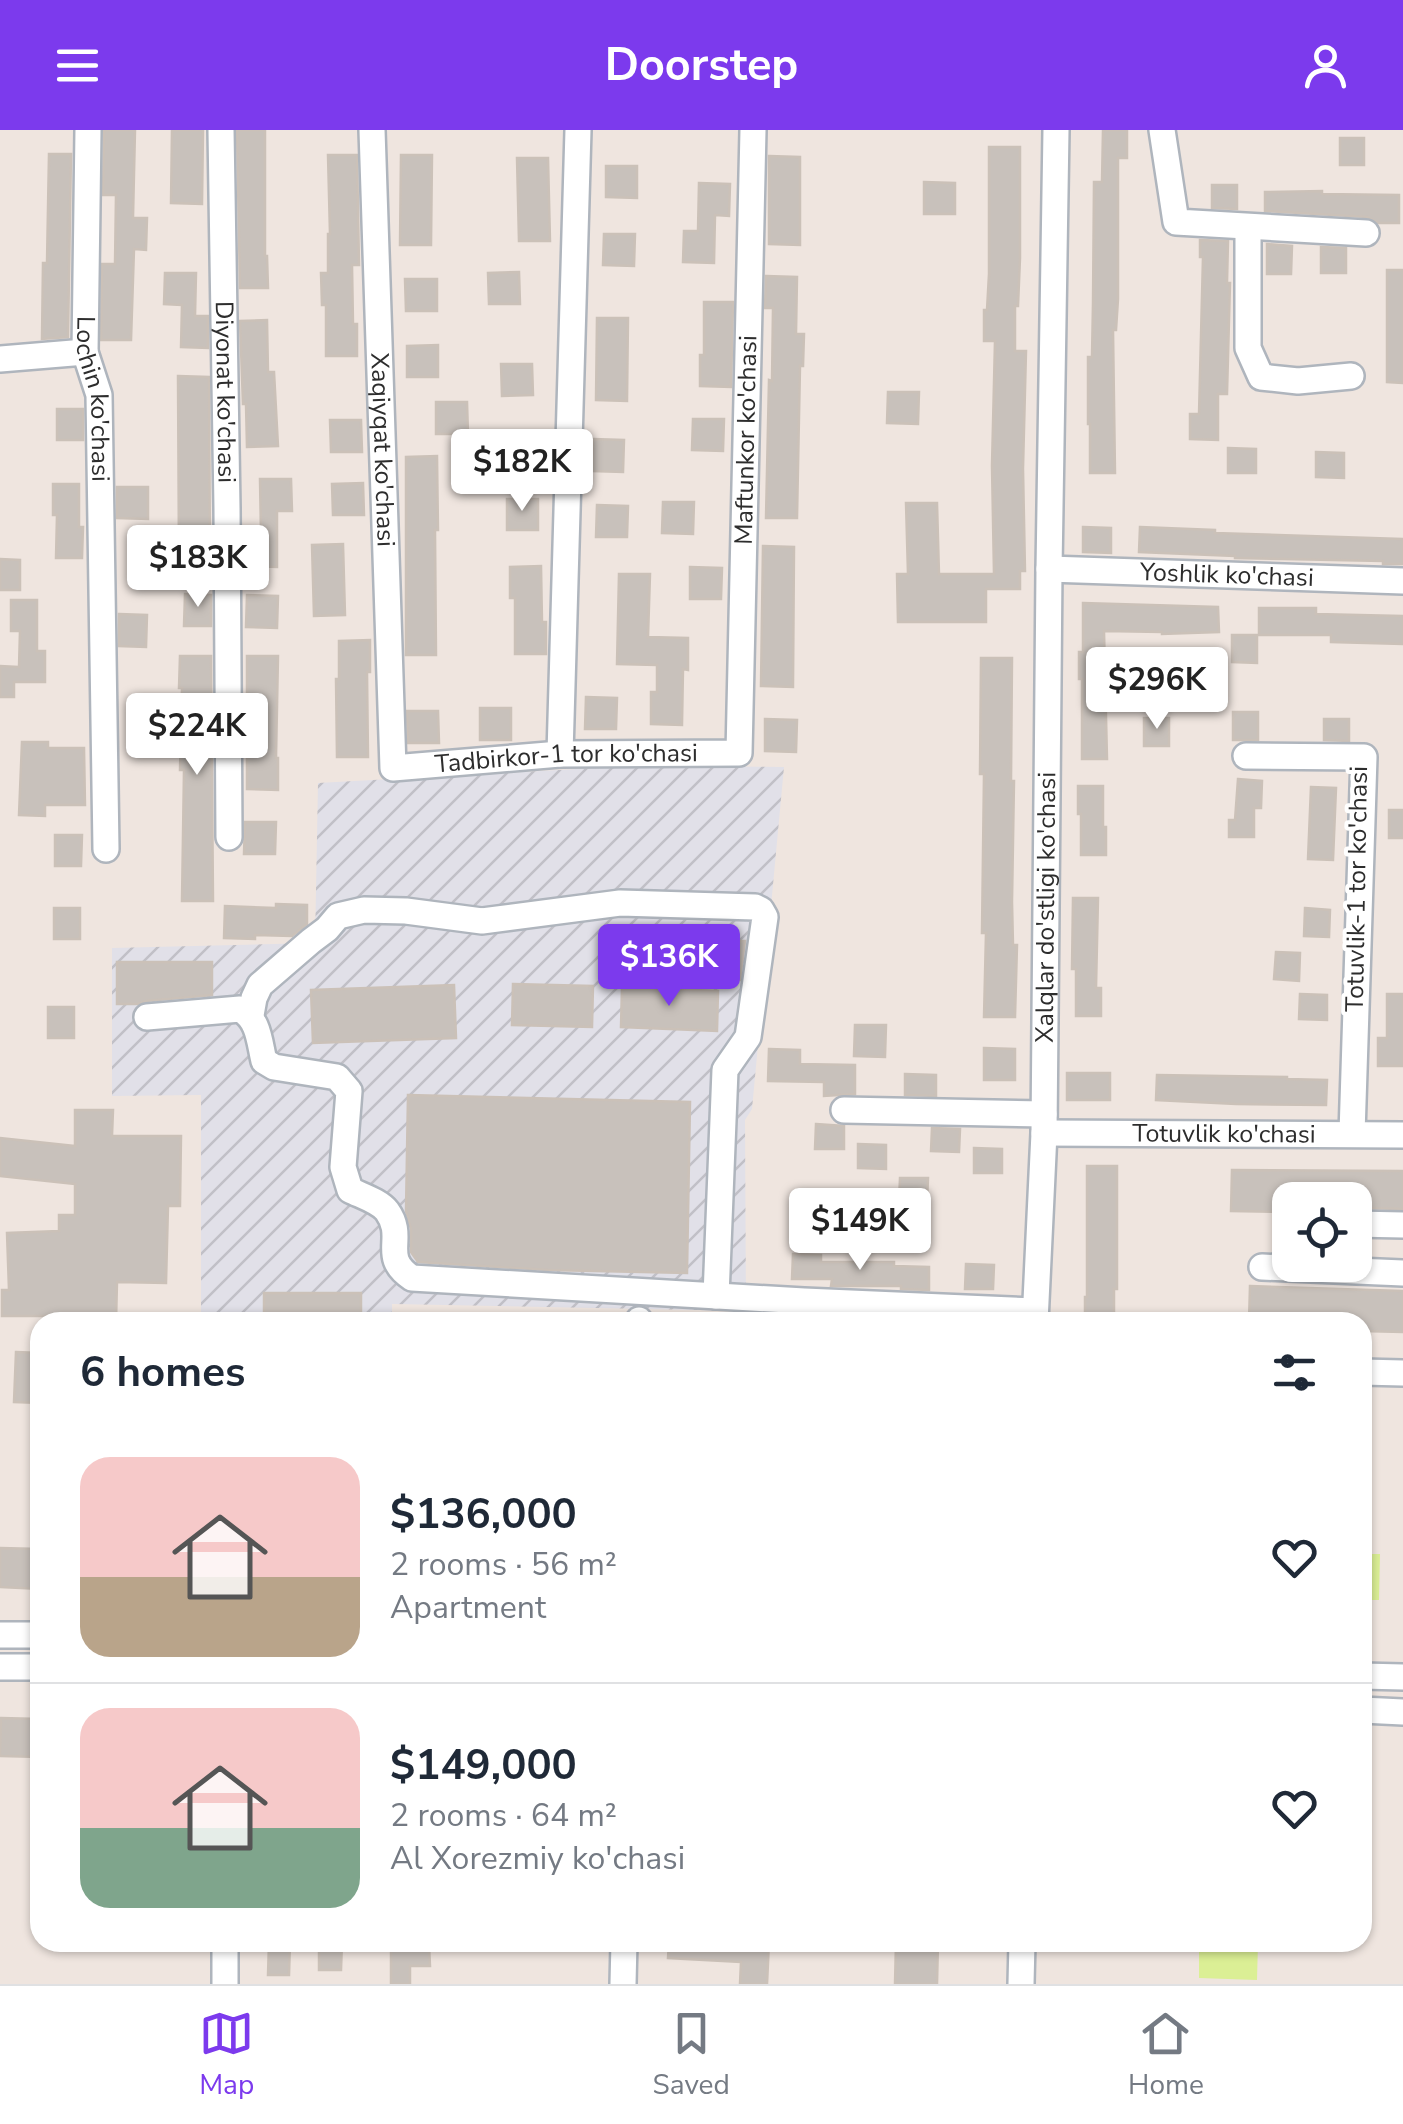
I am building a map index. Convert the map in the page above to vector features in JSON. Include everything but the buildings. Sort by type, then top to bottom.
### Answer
[{"type":"street","name":"Lochin ko'chasi","points":[[88,130],[84,352],[99,395],[106,850]]},
{"type":"street","name":"Diyonat ko'chasi","points":[[220,130],[229,837]]},
{"type":"street","name":"Xaqiyqat ko'chasi","points":[[372,130],[393,768]]},
{"type":"street","points":[[560,754],[578,130]]},
{"type":"street","name":"Maftunkor ko'chasi","points":[[739,753],[752,130]]},
{"type":"street","name":"Xalqlar do'stligi ko'chasi","points":[[1035,1312],[1044,1123],[1056,130]]},
{"type":"street","points":[[1162,130],[1176,222],[1366,233]]},
{"type":"street","points":[[1248,228],[1248,348],[1262,376],[1298,380],[1351,376]]},
{"type":"street","points":[[0,358],[84,352]]},
{"type":"street","name":"Yoshlik ko'chasi","points":[[1049,568],[1403,581]]},
{"type":"street","name":"Tadbirkor-1 tor ko'chasi","points":[[393,768],[560,754],[739,753]]},
{"type":"street","name":"Totuvlik-1 tor ko'chasi","points":[[1246,756],[1364,757],[1352,1134]]},
{"type":"street","points":[[251,1016],[260,985],[338,916],[364,910],[482,922],[620,903],[761,910],[765,917],[748,1037],[725,1070],[716,1296]]},
{"type":"street","points":[[147,1017],[240,1008],[251,1016],[256,1027],[264,1061],[274,1067],[336,1077],[350,1091],[344,1166],[350,1190],[384,1207],[395,1226],[395,1260],[400,1270],[412,1278],[963,1312]]},
{"type":"street","name":"Totuvlik ko'chasi","points":[[844,1110],[1044,1123],[1403,1135]]},
{"type":"street","points":[[1372,1225],[1403,1226]]},
{"type":"street","points":[[1262,1267],[1403,1274]]},
{"type":"street","points":[[1372,1372],[1403,1373]]},
{"type":"street","points":[[0,1635],[30,1636]]},
{"type":"street","points":[[0,1667],[30,1667]]},
{"type":"street","points":[[1372,1676],[1403,1678]]},
{"type":"street","points":[[1372,1710],[1403,1712]]},
{"type":"street","points":[[224,1984],[226,1952]]},
{"type":"street","points":[[623,1984],[624,1952]]},
{"type":"street","points":[[1021,1984],[1022,1952]]},
{"type":"shaded area","points":[[632,766],[784,767],[752,1109],[745,1120],[746,1311],[392,1304],[392,1312],[201,1312],[201,1095],[112,1096],[112,948],[315,943],[318,783]]},
{"type":"green space","points":[[1372,1554],[1380,1554],[1379,1600],[1372,1600]]},
{"type":"green space","points":[[1199,1952],[1258,1952],[1257,1980],[1199,1978]]}]
